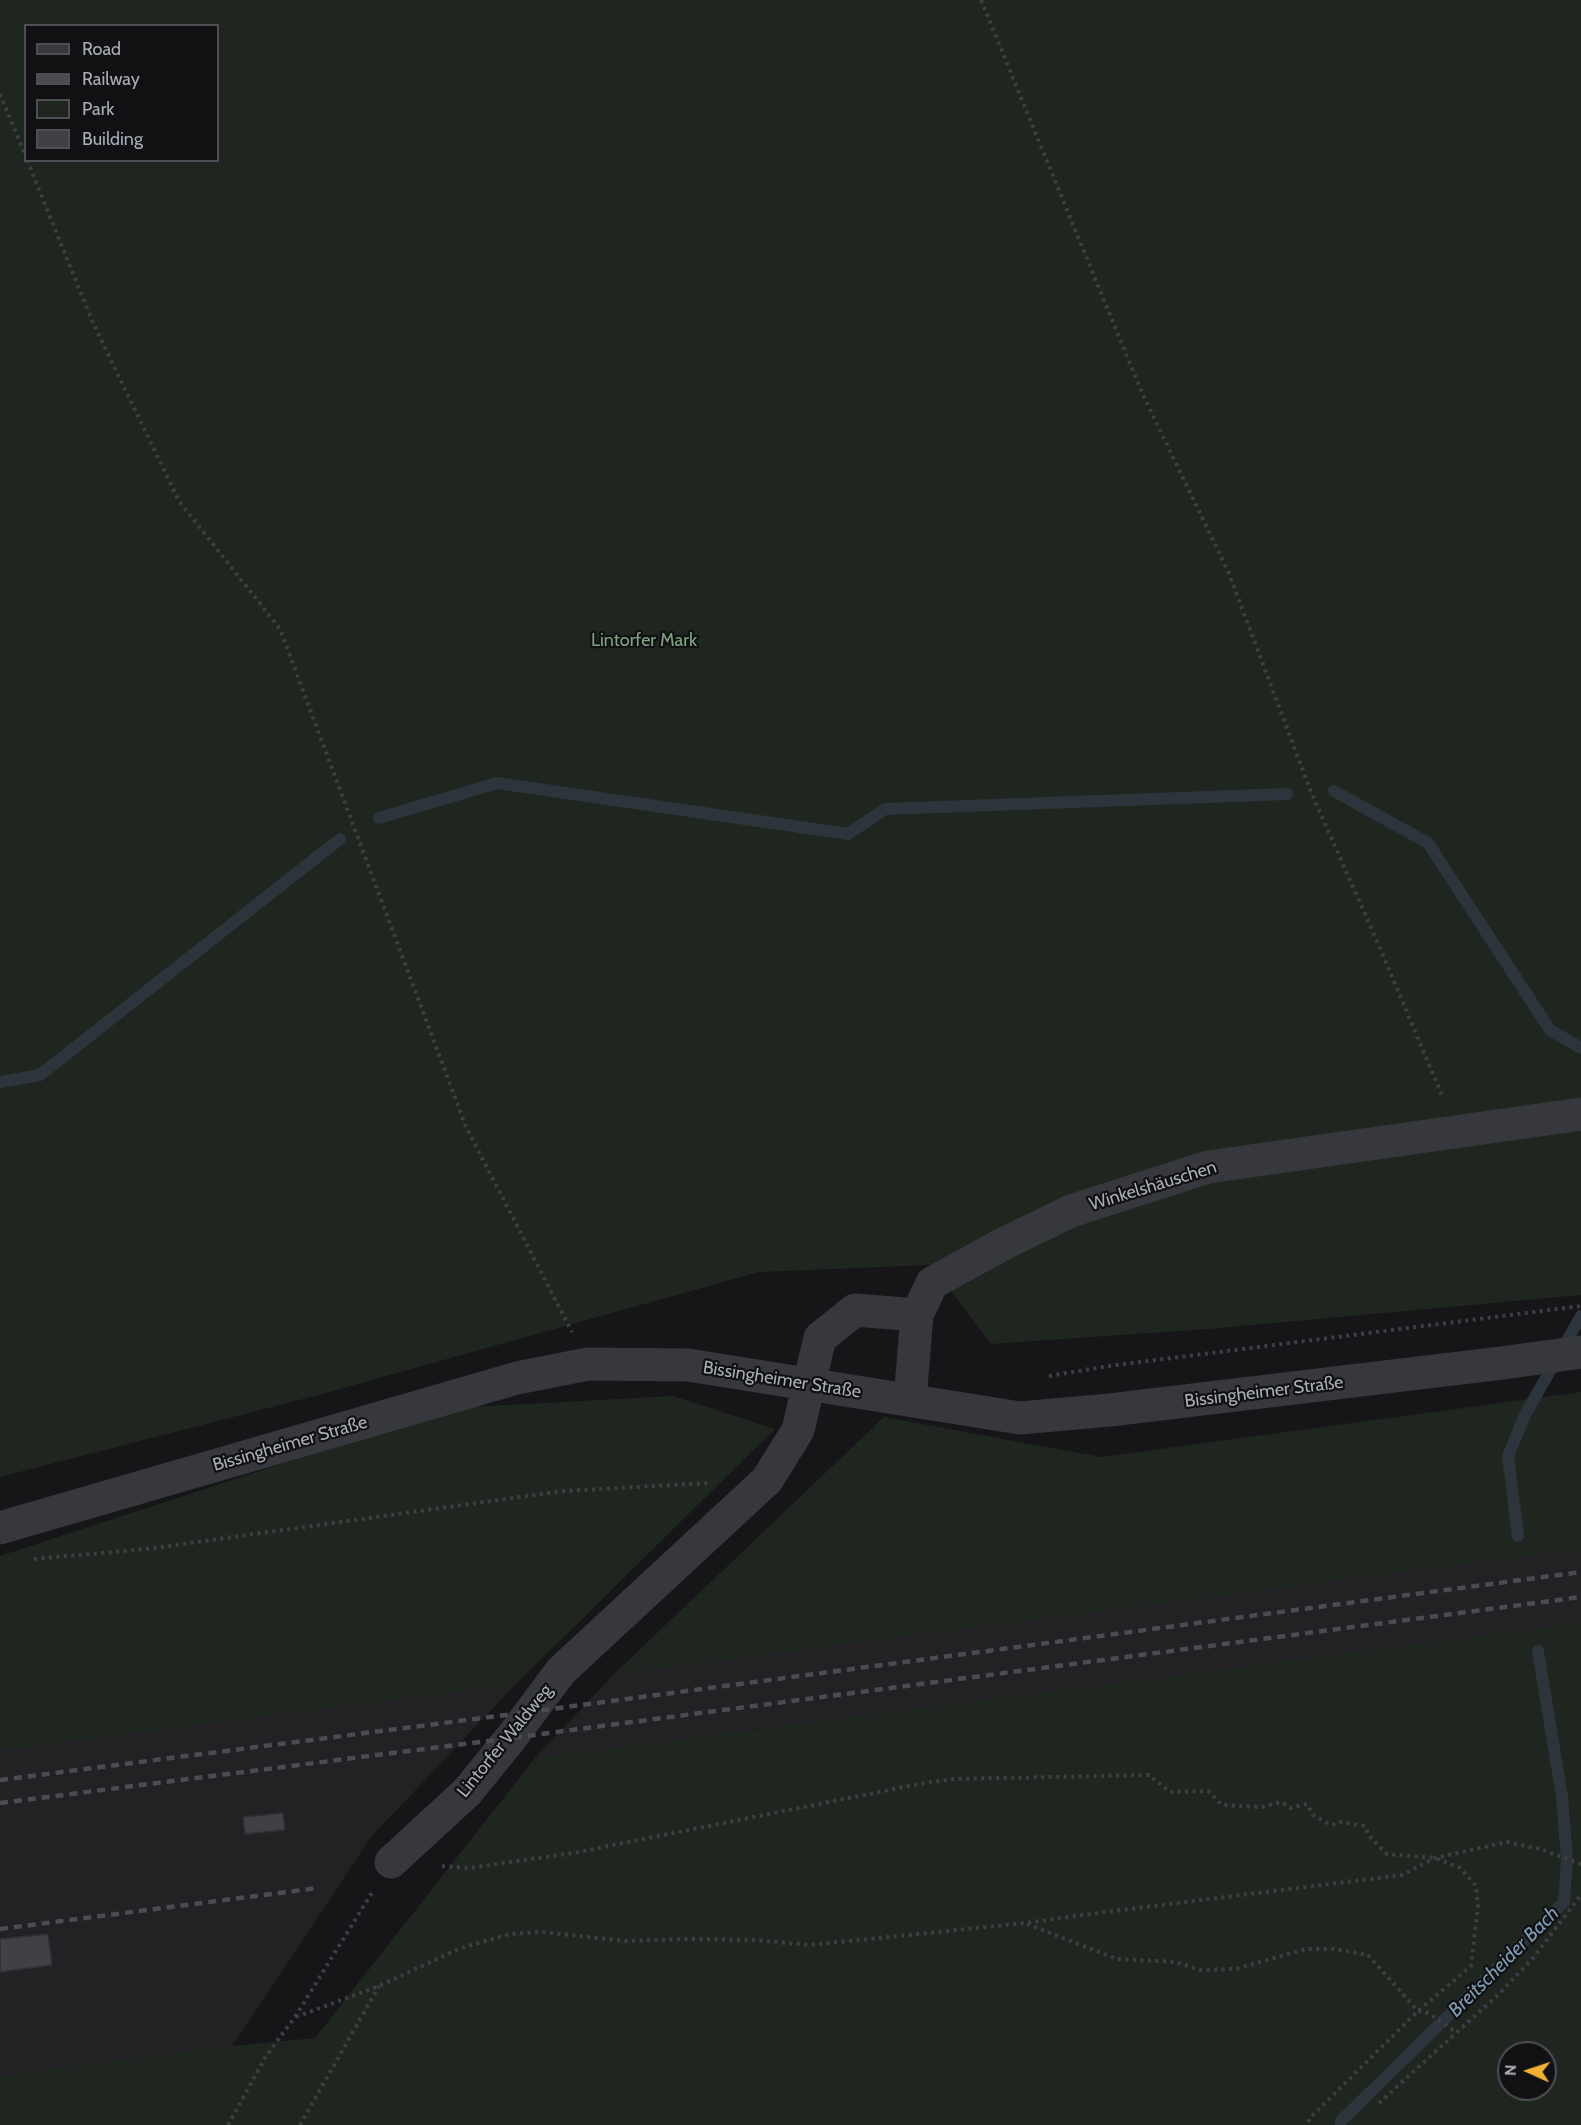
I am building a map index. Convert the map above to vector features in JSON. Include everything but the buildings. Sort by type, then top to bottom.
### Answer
[{"type":"street","name":"Winkelshäuschen","points":[[910,1400],[916,1315],[932,1283],[1005,1243],[1071,1211],[1208,1167],[1581,1114]]},
{"type":"street","name":"Lintorfer Waldweg","points":[[391,1862],[467,1792],[561,1671],[767,1480],[798,1430],[820,1338],[855,1310],[916,1315]]},
{"type":"street","name":"Bissingheimer Straße","points":[[0,1528],[517,1378],[588,1364],[688,1365],[1020,1418],[1110,1410],[1581,1352]]},
{"type":"path","points":[[981,0],[1142,393],[1228,571],[1311,792],[1457,1131]]},
{"type":"path","points":[[0,94],[24,154]]},
{"type":"path","points":[[27,162],[93,323],[179,501],[280,629],[466,1127],[588,1364]]},
{"type":"path","points":[[1039,1378],[1109,1366],[1581,1306]]},
{"type":"path","points":[[23,1560],[147,1549],[562,1491],[710,1483]]},
{"type":"path","points":[[228,2125],[266,2056],[295,2017],[391,1862],[469,1868],[573,1853],[953,1779],[1149,1775],[1170,1792],[1208,1791],[1222,1805],[1262,1807],[1281,1802],[1290,1808],[1307,1804],[1313,1815],[1331,1825],[1342,1822],[1365,1826],[1369,1836],[1387,1854],[1435,1858],[1460,1868],[1476,1886],[1478,1905],[1471,1966],[1418,2011],[1310,2119],[1309,2125]]},
{"type":"path","points":[[295,2017],[379,1986],[461,1948],[510,1934],[542,1932],[626,1941],[753,1940],[810,1945],[1026,1923],[1105,1911],[1402,1875],[1435,1858],[1507,1842],[1540,1849],[1581,1864]]},
{"type":"path","points":[[1379,2103],[1499,1994],[1533,1958],[1581,1895]]},
{"type":"path","points":[[1026,1923],[1117,1959],[1176,1962],[1200,1970],[1236,1969],[1306,1949],[1334,1949],[1368,1955],[1418,2011],[1428,2013],[1456,2032]]},
{"type":"path","points":[[300,2125],[379,1986]]},
{"type":"shaded area","points":[[1581,1549],[1581,1623],[535,1758],[614,1674]]},
{"type":"shaded area","points":[[515,1685],[371,1837],[232,2046],[0,2076],[0,1750]]},
{"type":"green space","name":"Lintorfer Mark","points":[[0,0],[1581,0],[1581,1295],[1208,1329],[991,1344],[931,1265],[759,1272],[311,1397],[0,1477]]},
{"type":"green space","points":[[1581,1392],[1581,1549],[614,1674],[884,1417],[1101,1457]]},
{"type":"green space","points":[[673,1396],[775,1429],[515,1685],[0,1750],[0,1556],[452,1408]]},
{"type":"green space","points":[[1581,1623],[1581,2125],[0,2125],[0,2076],[232,2046],[315,2038],[535,1758]]},
{"type":"waterway","points":[[379,818],[497,783],[848,834],[885,809],[1287,794]]},
{"type":"waterway","points":[[1334,791],[1428,843],[1550,1030],[1581,1048]]},
{"type":"waterway","points":[[0,1082],[40,1075],[340,839]]},
{"type":"waterway","name":"Breitscheider Bach","points":[[1518,1536],[1508,1456],[1525,1415],[1581,1316]]},
{"type":"waterway","name":"Breitscheider Bach","points":[[1341,2125],[1341,2121],[1564,1902],[1567,1859],[1562,1797],[1538,1651]]},
{"type":"railway","points":[[0,1780],[1581,1572]]},
{"type":"railway","points":[[0,1803],[1581,1597]]},
{"type":"railway","points":[[0,1929],[318,1888]]}]
